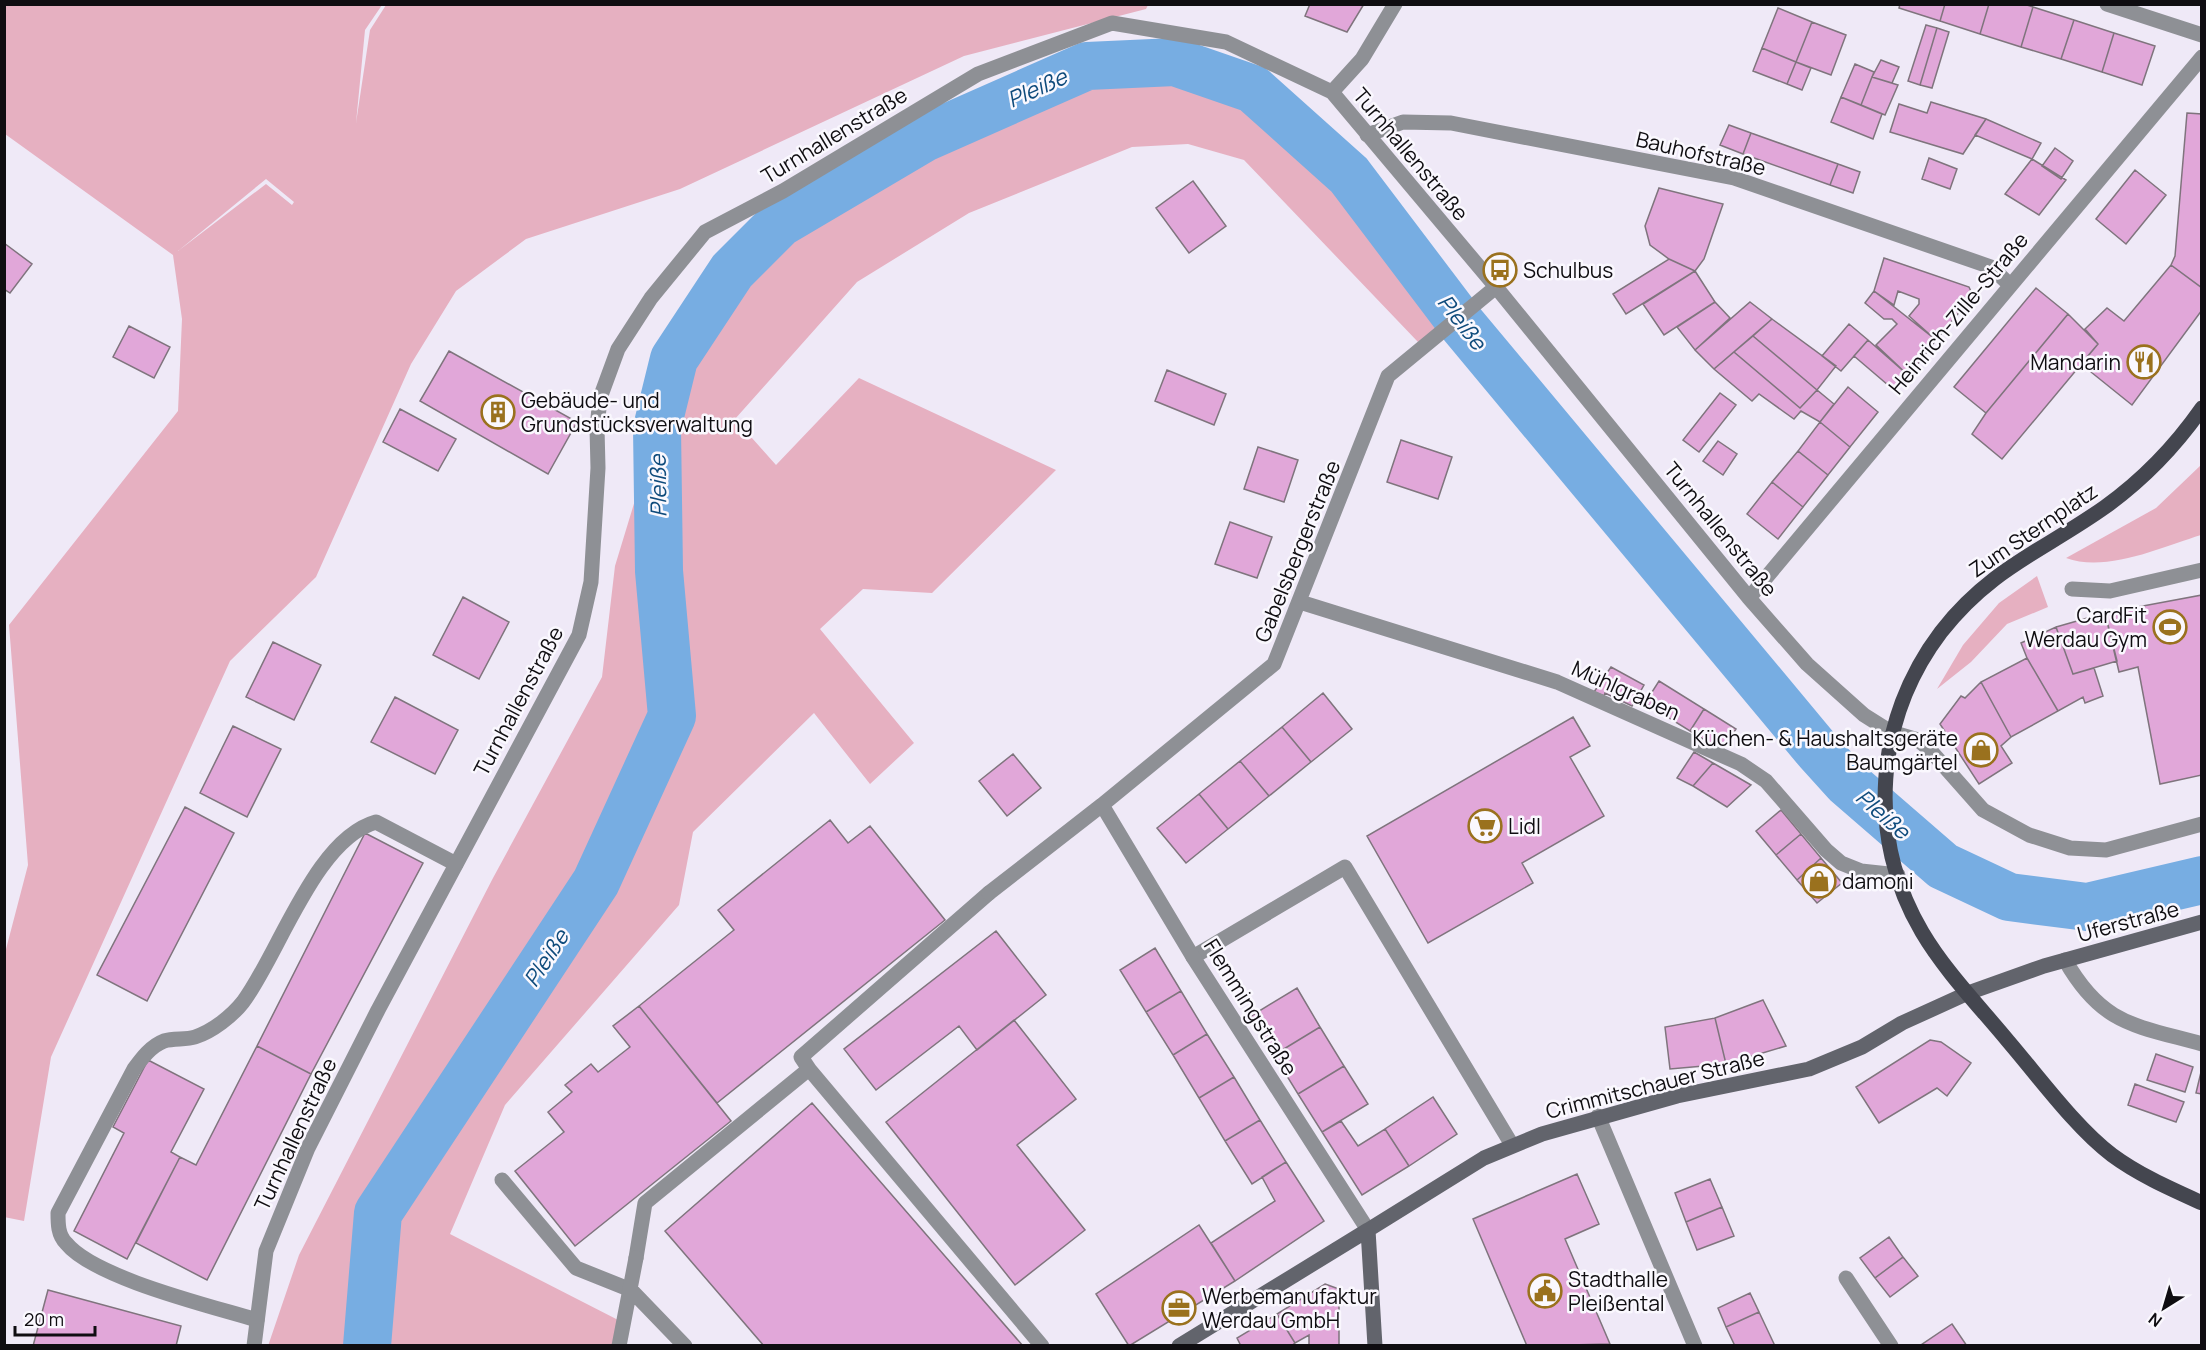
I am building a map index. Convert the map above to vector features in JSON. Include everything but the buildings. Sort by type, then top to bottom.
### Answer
[{"type":"main road","name":"Zum Sternplatz","points":[[2202,408],[2161,461],[2132,487],[2089,517],[1999,573],[1971,597],[1941,632],[1918,665],[1902,699],[1891,732],[1886,761],[1884,809],[1896,867],[1907,902],[1924,935],[1968,993],[2105,1148],[2132,1167],[2202,1203]]},
{"type":"street","points":[[1332,92],[1362,59],[1395,4]]},
{"type":"street","points":[[2107,4],[2202,35]]},
{"type":"street","name":"Turnhallenstraße","points":[[254,1346],[266,1251],[308,1148],[579,635],[591,582],[600,398],[618,349],[651,298],[705,232],[783,191],[978,74],[1112,23],[1226,42],[1332,92],[1496,287],[1749,598],[1807,664],[1838,693],[1891,732],[1918,740],[1929,749],[1983,810],[2029,835],[2070,848],[2106,850],[2202,824]]},
{"type":"street","name":"Heinrich-Zille-Straße","points":[[1749,598],[2202,57]]},
{"type":"street","name":"Bauhofstraße","points":[[1367,135],[1403,122],[1451,123],[1734,178],[1991,267],[2010,285]]},
{"type":"street","name":"Gabelsbergerstraße","points":[[809,1069],[801,1057],[989,893],[1102,805],[1274,664],[1388,376],[1496,287]]},
{"type":"street","points":[[2072,589],[2110,591],[2202,570]]},
{"type":"street","name":"Mühlgraben","points":[[1300,602],[1557,682],[1741,764],[1766,781],[1826,850],[1841,863],[1861,871],[1896,867]]},
{"type":"street","name":"Flemmingstraße","points":[[1102,805],[1193,957],[1368,1230]]},
{"type":"street","points":[[257,1320],[130,1281],[80,1257],[65,1243],[58,1228],[58,1213],[134,1069],[148,1051],[164,1041],[195,1037],[223,1022],[243,1002],[304,894],[342,841],[360,826],[376,822],[456,864]]},
{"type":"street","points":[[1193,957],[1345,867],[1512,1145]]},
{"type":"street","name":"Uferstraße","points":[[1968,993],[2065,960],[2202,922]]},
{"type":"street","points":[[2065,960],[2080,986],[2096,1004],[2115,1017],[2202,1044]]},
{"type":"street","name":"Crimmitschauer Straße","points":[[1179,1346],[1484,1158],[1512,1145],[1598,1116],[1677,1096],[1809,1069],[1862,1047],[1902,1023],[1968,993]]},
{"type":"street","points":[[619,1346],[645,1203],[809,1069],[1042,1346]]},
{"type":"street","points":[[1598,1116],[1695,1346]]},
{"type":"street","points":[[502,1180],[576,1268],[631,1290],[685,1346]]},
{"type":"street","points":[[1368,1230],[1375,1346]]},
{"type":"street","points":[[1846,1278],[1891,1346]]},
{"type":"shaded area","points":[[5,5],[382,5],[365,30],[356,123],[370,30],[386,5],[1148,5],[1146,9],[964,56],[680,189],[526,239],[456,291],[411,364],[316,577],[230,661],[51,1057],[24,1221],[4,1217],[5,953],[28,865],[9,625],[178,411],[182,319],[173,255],[5,134]],"holes":[[[266,179],[294,202],[292,205],[266,184],[178,251]]]},
{"type":"shaded area","points":[[1175,62],[1253,89],[1349,175],[1461,323],[1418,342],[1244,160],[1188,144],[1132,147],[969,213],[857,282],[735,419],[776,465],[859,378],[1056,470],[932,593],[863,589],[820,629],[914,743],[870,784],[814,713],[693,832],[679,905],[505,1105],[450,1234],[624,1323],[619,1345],[268,1346],[299,1255],[493,878],[602,677],[615,566],[657,428],[674,359],[732,271],[780,223],[924,138],[1087,66]]},
{"type":"shaded area","points":[[2201,465],[2201,535],[2134,557],[2098,562],[2082,562],[2066,558],[2156,508]]},
{"type":"shaded area","points":[[2037,576],[2048,607],[2007,624],[1971,662],[1937,689],[1963,645],[1999,603]]},
{"type":"waterway","name":"Pleiße","points":[[367,1346],[378,1213],[596,882],[672,716],[659,571],[657,428],[674,359],[732,271],[780,223],[924,138],[1087,66],[1175,62],[1253,89],[1349,175],[1461,323],[1818,751],[1846,782],[1943,866],[2009,897],[2087,907],[2202,880]]},
{"type":"place","name":"Schulbus","points":[[1500,270]]},
{"type":"place","name":"Mandarin","points":[[2144,362]]},
{"type":"place","name":"Gebäude- und Grundstücksverwaltung","points":[[498,412]]},
{"type":"place","name":"CardFit Werdau Gym","points":[[2170,627]]},
{"type":"place","name":"Küchen- & Haushaltsgeräte Baumgärtel","points":[[1981,750]]},
{"type":"place","name":"Lidl","points":[[1485,826]]},
{"type":"place","name":"damoni","points":[[1819,881]]},
{"type":"place","name":"Stadthalle Pleißental","points":[[1545,1291]]},
{"type":"place","name":"Werbemanufaktur Werdau GmbH","points":[[1179,1308]]}]
